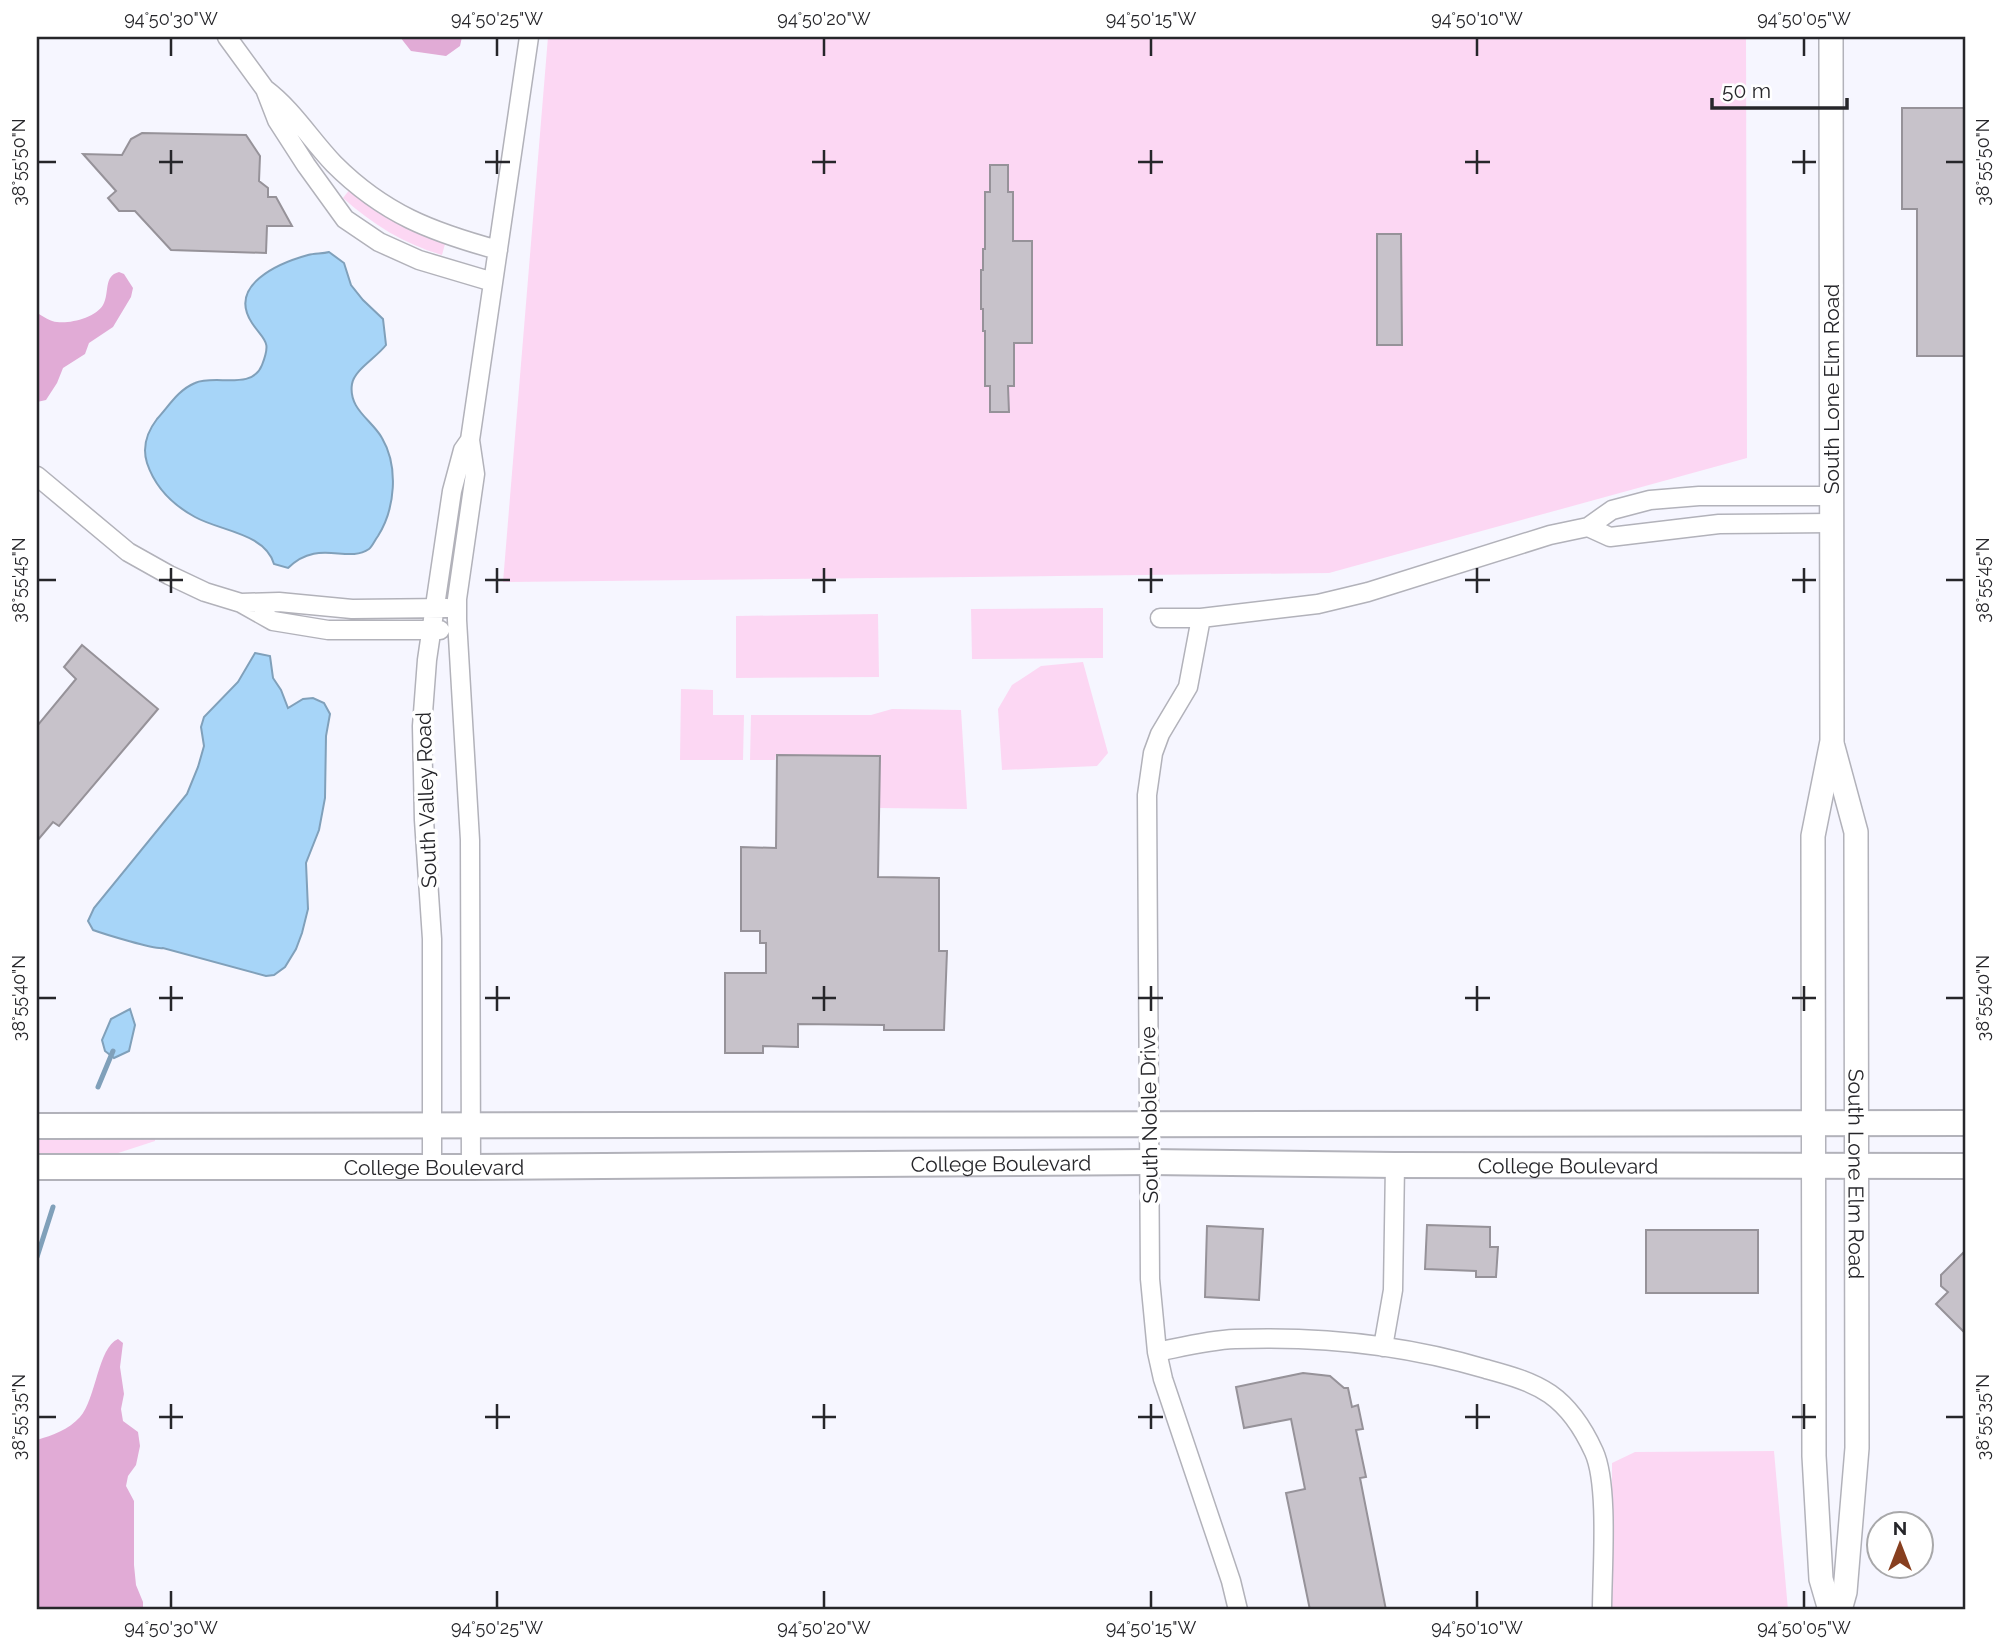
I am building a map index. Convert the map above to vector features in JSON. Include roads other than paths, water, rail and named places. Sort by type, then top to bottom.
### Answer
[{"type":"main road","name":"College Boulevard","points":[[37,1126],[1965,1123]]},
{"type":"main road","name":"College Boulevard","points":[[37,1167],[1150,1162],[1965,1166]]},
{"type":"street","points":[[228,37],[265,89],[285,131],[306,165],[345,219],[379,242],[419,260],[493,282]]},
{"type":"street","name":"South Valley Road","points":[[471,1167],[470,840],[457,608],[475,474],[470,440],[529,37]]},
{"type":"street","name":"South Lone Elm Road","points":[[1830,1610],[1821,1579],[1814,1456],[1813,836],[1832,741],[1831,37]]},
{"type":"street","points":[[265,89],[285,104],[334,163],[379,204],[425,227],[498,250]]},
{"type":"street","name":"South Valley Road","points":[[432,1167],[432,939],[424,820],[422,726],[432,629],[452,491],[463,450],[470,440]]},
{"type":"street","points":[[37,475],[128,552],[169,575],[205,592],[241,603],[273,621],[328,630],[458,631]]},
{"type":"street","points":[[1160,618],[1201,618],[1279,610],[1331,601],[1550,535],[1588,527],[1612,510],[1650,500],[1699,496],[1831,496]]},
{"type":"street","points":[[1588,527],[1610,537],[1718,524],[1831,523]]},
{"type":"street","points":[[241,603],[279,601],[352,609],[457,608]]},
{"type":"street","name":"South Noble Drive","points":[[1201,618],[1188,687],[1160,734],[1149,774],[1146,863],[1150,1279],[1157,1352],[1163,1380],[1231,1581],[1238,1610]]},
{"type":"street","name":"South Lone Elm Road","points":[[1832,741],[1856,832],[1857,1448],[1845,1592],[1840,1610]]},
{"type":"street","points":[[1383,1347],[1393,1290],[1395,1165]]},
{"type":"street","points":[[1157,1352],[1233,1339],[1318,1340],[1383,1347],[1457,1360],[1521,1379],[1549,1393],[1576,1419],[1596,1455],[1602,1499],[1602,1610]]},
{"type":"water","points":[[329,252],[344,263],[351,285],[383,319],[386,345],[357,374],[352,384],[352,393],[357,407],[378,432],[387,449],[393,488],[384,525],[369,549],[351,554],[310,554],[288,568],[274,564],[269,554],[252,539],[205,522],[172,501],[150,472],[145,445],[157,419],[189,386],[203,381],[242,380],[257,373],[265,357],[266,345],[246,309],[246,297],[251,287],[271,270],[284,264],[311,254]]},
{"type":"water","points":[[255,653],[270,656],[273,678],[288,708],[303,699],[313,698],[324,703],[330,714],[326,736],[325,798],[319,830],[306,863],[308,909],[296,949],[285,967],[274,975],[266,976],[108,935],[93,930],[88,921],[94,908],[187,794],[204,746],[201,727],[204,717],[238,682]]},
{"type":"water","points":[[130,1009],[135,1025],[129,1051],[114,1058],[105,1051],[102,1040],[111,1019]]},
{"type":"waterway","points":[[98,1087],[113,1051]]},
{"type":"waterway","points":[[37,1257],[53,1207]]}]
